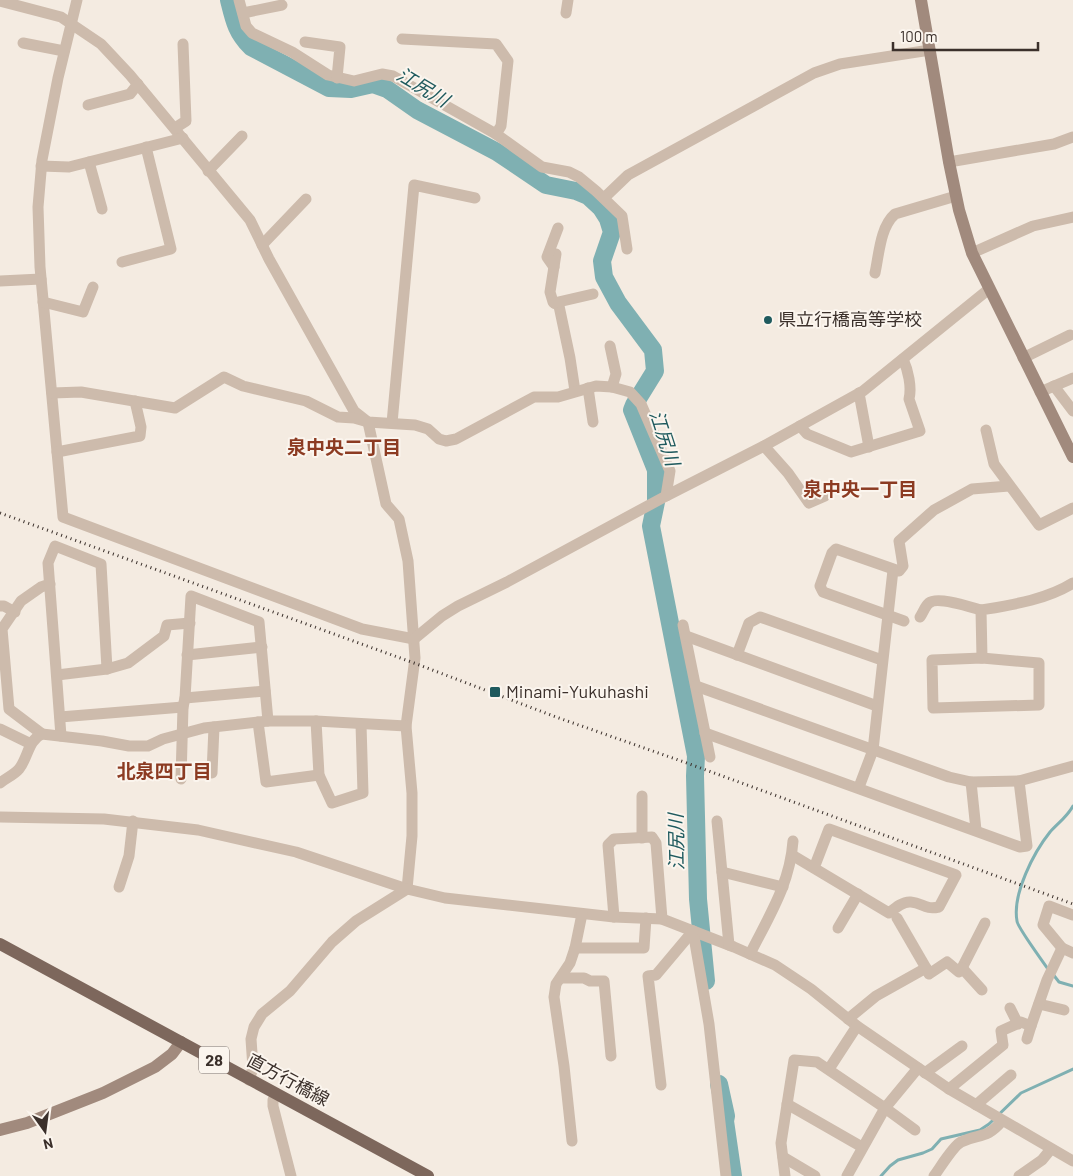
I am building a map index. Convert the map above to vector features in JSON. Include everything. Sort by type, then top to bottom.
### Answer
[{"type":"main road","name":"直方行橋線","points":[[0,944],[428,1176]]},
{"type":"street","points":[[77,0],[58,78],[41,166],[38,206],[41,279],[63,517],[362,629],[414,639]]},
{"type":"street","points":[[239,0],[246,26],[252,33],[292,52],[328,74],[337,78],[354,81],[382,74],[393,76],[496,134],[542,167],[570,172],[579,177],[622,216],[627,248]]},
{"type":"street","points":[[566,13],[568,0]]},
{"type":"street","points":[[921,0],[949,162],[956,196],[972,252],[1073,457]]},
{"type":"street","points":[[0,1],[61,17],[72,23],[101,44],[138,84],[250,220],[354,411],[368,422],[386,504],[399,519],[411,586],[415,658],[406,726],[412,793],[412,836],[407,889]]},
{"type":"street","points":[[243,14],[282,5]]},
{"type":"street","points":[[402,39],[496,44],[508,61],[501,126],[496,134]]},
{"type":"street","points":[[305,42],[340,47],[337,78]]},
{"type":"street","points":[[23,43],[64,51]]},
{"type":"street","points":[[175,128],[186,120],[183,44]]},
{"type":"street","points":[[604,198],[628,175],[814,73],[840,64],[930,50]]},
{"type":"street","points":[[88,105],[130,94],[138,84]]},
{"type":"street","points":[[208,171],[242,136]]},
{"type":"street","points":[[41,166],[69,167],[182,138]]},
{"type":"street","points":[[949,162],[1064,142],[1073,138]]},
{"type":"street","points":[[122,262],[171,249],[146,147]]},
{"type":"street","points":[[90,162],[102,209]]},
{"type":"street","points":[[392,423],[414,185],[475,198]]},
{"type":"street","points":[[875,273],[886,227],[894,214],[956,196]]},
{"type":"street","points":[[262,245],[306,200]]},
{"type":"street","points":[[972,252],[1033,226],[1073,217]]},
{"type":"street","points":[[554,268],[547,257],[558,228]]},
{"type":"street","points":[[556,254],[550,292],[554,303],[559,306],[575,391]]},
{"type":"street","points":[[0,281],[41,279]]},
{"type":"street","points":[[43,302],[83,312],[93,287]]},
{"type":"street","points":[[414,639],[442,616],[458,606],[764,446],[859,393],[904,359],[989,289]]},
{"type":"street","points":[[554,303],[593,294]]},
{"type":"street","points":[[1023,358],[1070,335]]},
{"type":"street","points":[[610,346],[616,374],[612,387]]},
{"type":"street","points":[[800,426],[807,434],[851,452],[920,431],[909,399],[910,394],[904,359]]},
{"type":"street","points":[[52,394],[81,392],[175,408],[224,377],[243,386],[306,401],[338,417],[354,418],[368,422],[415,425],[428,430],[439,439],[449,441],[534,397],[558,397],[588,388],[612,387],[630,392],[641,404],[670,471],[666,496]]},
{"type":"street","points":[[1040,392],[1073,378]]},
{"type":"street","points":[[1054,386],[1073,411]]},
{"type":"street","points":[[588,388],[593,422]]},
{"type":"street","points":[[859,393],[869,447]]},
{"type":"street","points":[[57,452],[140,436],[141,427],[135,401]]},
{"type":"street","points":[[986,430],[994,464],[1039,525],[1073,508]]},
{"type":"street","points":[[764,446],[809,503],[825,496]]},
{"type":"street","points":[[904,621],[823,592],[820,586],[832,553],[836,549],[899,571],[903,566],[899,541],[934,510],[972,489],[1009,486]]},
{"type":"street","points":[[61,736],[48,563],[55,546],[101,564],[107,669]]},
{"type":"street","points":[[859,787],[873,750],[893,570]]},
{"type":"street","points":[[920,617],[929,603],[935,600],[981,610],[1010,605],[1062,590],[1073,583]]},
{"type":"street","points":[[42,734],[9,709],[2,650],[2,629],[22,601],[41,587],[50,584]]},
{"type":"street","points":[[181,779],[191,596],[259,622],[266,691],[263,722],[266,782],[319,775]]},
{"type":"street","points":[[0,606],[15,612]]},
{"type":"street","points":[[981,610],[982,658]]},
{"type":"street","points":[[737,655],[749,623],[760,617],[882,660]]},
{"type":"street","points":[[57,675],[107,669],[128,664],[164,636],[167,625],[190,623]]},
{"type":"street","points":[[683,625],[710,757]]},
{"type":"street","points":[[686,636],[877,706]]},
{"type":"street","points":[[187,655],[262,647]]},
{"type":"street","points":[[982,658],[1039,663],[1039,705],[933,708],[932,660],[982,658]]},
{"type":"street","points":[[696,686],[949,777],[971,782],[1019,781],[1073,766]]},
{"type":"street","points":[[60,717],[266,691]]},
{"type":"street","points":[[2,779],[17,772],[24,762],[36,736],[42,734],[128,746],[148,746],[163,738],[183,733],[214,727],[263,722],[316,721],[406,726]]},
{"type":"street","points":[[316,721],[319,775],[332,803],[363,793],[361,724]]},
{"type":"street","points":[[212,773],[214,727]]},
{"type":"street","points":[[0,729],[31,744]]},
{"type":"street","points":[[705,733],[1020,846],[1027,846],[1019,781]]},
{"type":"street","points":[[971,782],[976,830]]},
{"type":"street","points":[[642,796],[642,838]]},
{"type":"street","points":[[0,817],[104,819],[198,830],[296,852],[407,889],[445,898],[582,914],[662,919],[775,965],[812,989],[853,1022],[949,1089],[1073,1161]]},
{"type":"street","points":[[717,821],[729,945]]},
{"type":"street","points":[[120,887],[129,856],[134,822]]},
{"type":"street","points":[[792,855],[889,913],[901,904],[911,902],[929,909],[939,907],[956,875],[829,829],[814,868]]},
{"type":"street","points":[[614,917],[608,845],[614,839],[652,837],[656,843],[662,919]]},
{"type":"street","points":[[750,954],[783,887],[792,855],[792,841]]},
{"type":"street","points":[[722,872],[783,887]]},
{"type":"street","points":[[249,1080],[253,1068],[251,1039],[254,1027],[262,1014],[290,991],[332,942],[356,921],[407,889]]},
{"type":"street","points":[[838,928],[858,894]]},
{"type":"street","points":[[1073,915],[1049,906],[1042,925],[1062,948],[1073,953]]},
{"type":"street","points":[[572,1141],[554,997],[556,984],[570,963],[582,914]]},
{"type":"street","points":[[575,948],[644,948],[646,918]]},
{"type":"street","points":[[897,918],[930,974],[948,962],[959,972],[985,923]]},
{"type":"street","points":[[661,1085],[648,976],[656,975],[693,931]]},
{"type":"street","points":[[693,931],[708,1024],[726,1176]]},
{"type":"street","points":[[1027,1039],[1062,948]]},
{"type":"street","points":[[829,1069],[853,1022],[876,996],[926,968]]},
{"type":"street","points":[[962,968],[982,990]]},
{"type":"street","points":[[561,978],[584,978],[590,981],[604,981],[611,1056]]},
{"type":"street","points":[[1039,1004],[1064,1010]]},
{"type":"street","points":[[1010,1008],[1018,1024]]},
{"type":"street","points":[[949,1089],[1003,1045],[1001,1031],[1021,1022],[1031,1026]]},
{"type":"street","points":[[0,1130],[36,1120],[103,1093],[155,1067],[172,1054],[180,1042]]},
{"type":"street","points":[[847,1176],[885,1108],[922,1070],[962,1046]]},
{"type":"street","points":[[785,1176],[781,1143],[794,1060],[817,1062],[915,1130]]},
{"type":"street","points":[[976,1106],[1011,1075]]},
{"type":"street","points":[[276,1094],[273,1106],[291,1176]]},
{"type":"street","points":[[787,1104],[862,1147]]},
{"type":"street","points":[[934,1176],[959,1142],[984,1135],[994,1130],[1002,1121]]},
{"type":"street","points":[[1018,1176],[1042,1160],[1051,1148]]},
{"type":"street","points":[[783,1157],[815,1176]]},
{"type":"waterway","name":"江尻川","points":[[229,0],[239,31],[251,47],[329,88],[351,89],[373,84],[387,89],[417,110],[497,152],[546,185],[576,191],[588,196],[601,208],[608,219],[612,232],[602,261],[604,277],[618,303],[653,350],[655,371],[632,410],[656,470],[656,502],[651,526],[696,756],[698,899],[706,981]]},
{"type":"waterway","points":[[1048,969],[1018,924],[1016,910],[1021,886],[1037,851],[1050,832],[1073,806]]},
{"type":"waterway","points":[[1052,973],[1059,982],[1073,986]]},
{"type":"waterway","points":[[881,1176],[898,1160],[932,1149],[941,1139],[980,1130],[989,1124],[1021,1093],[1073,1069]]},
{"type":"waterway","name":"江尻川","points":[[719,1084],[726,1116],[725,1121],[733,1176]]},
{"type":"railway","points":[[0,513],[1073,904]]},
{"type":"place","name":"県立行橋高等学校","points":[[768,320]]},
{"type":"place","name":"Minami-Yukuhashi","points":[[495,692]]},
{"type":"district","name":"泉中央二丁目","points":[[344,447]]},
{"type":"district","name":"泉中央一丁目","points":[[860,489]]},
{"type":"district","name":"北泉四丁目","points":[[164,771]]}]
